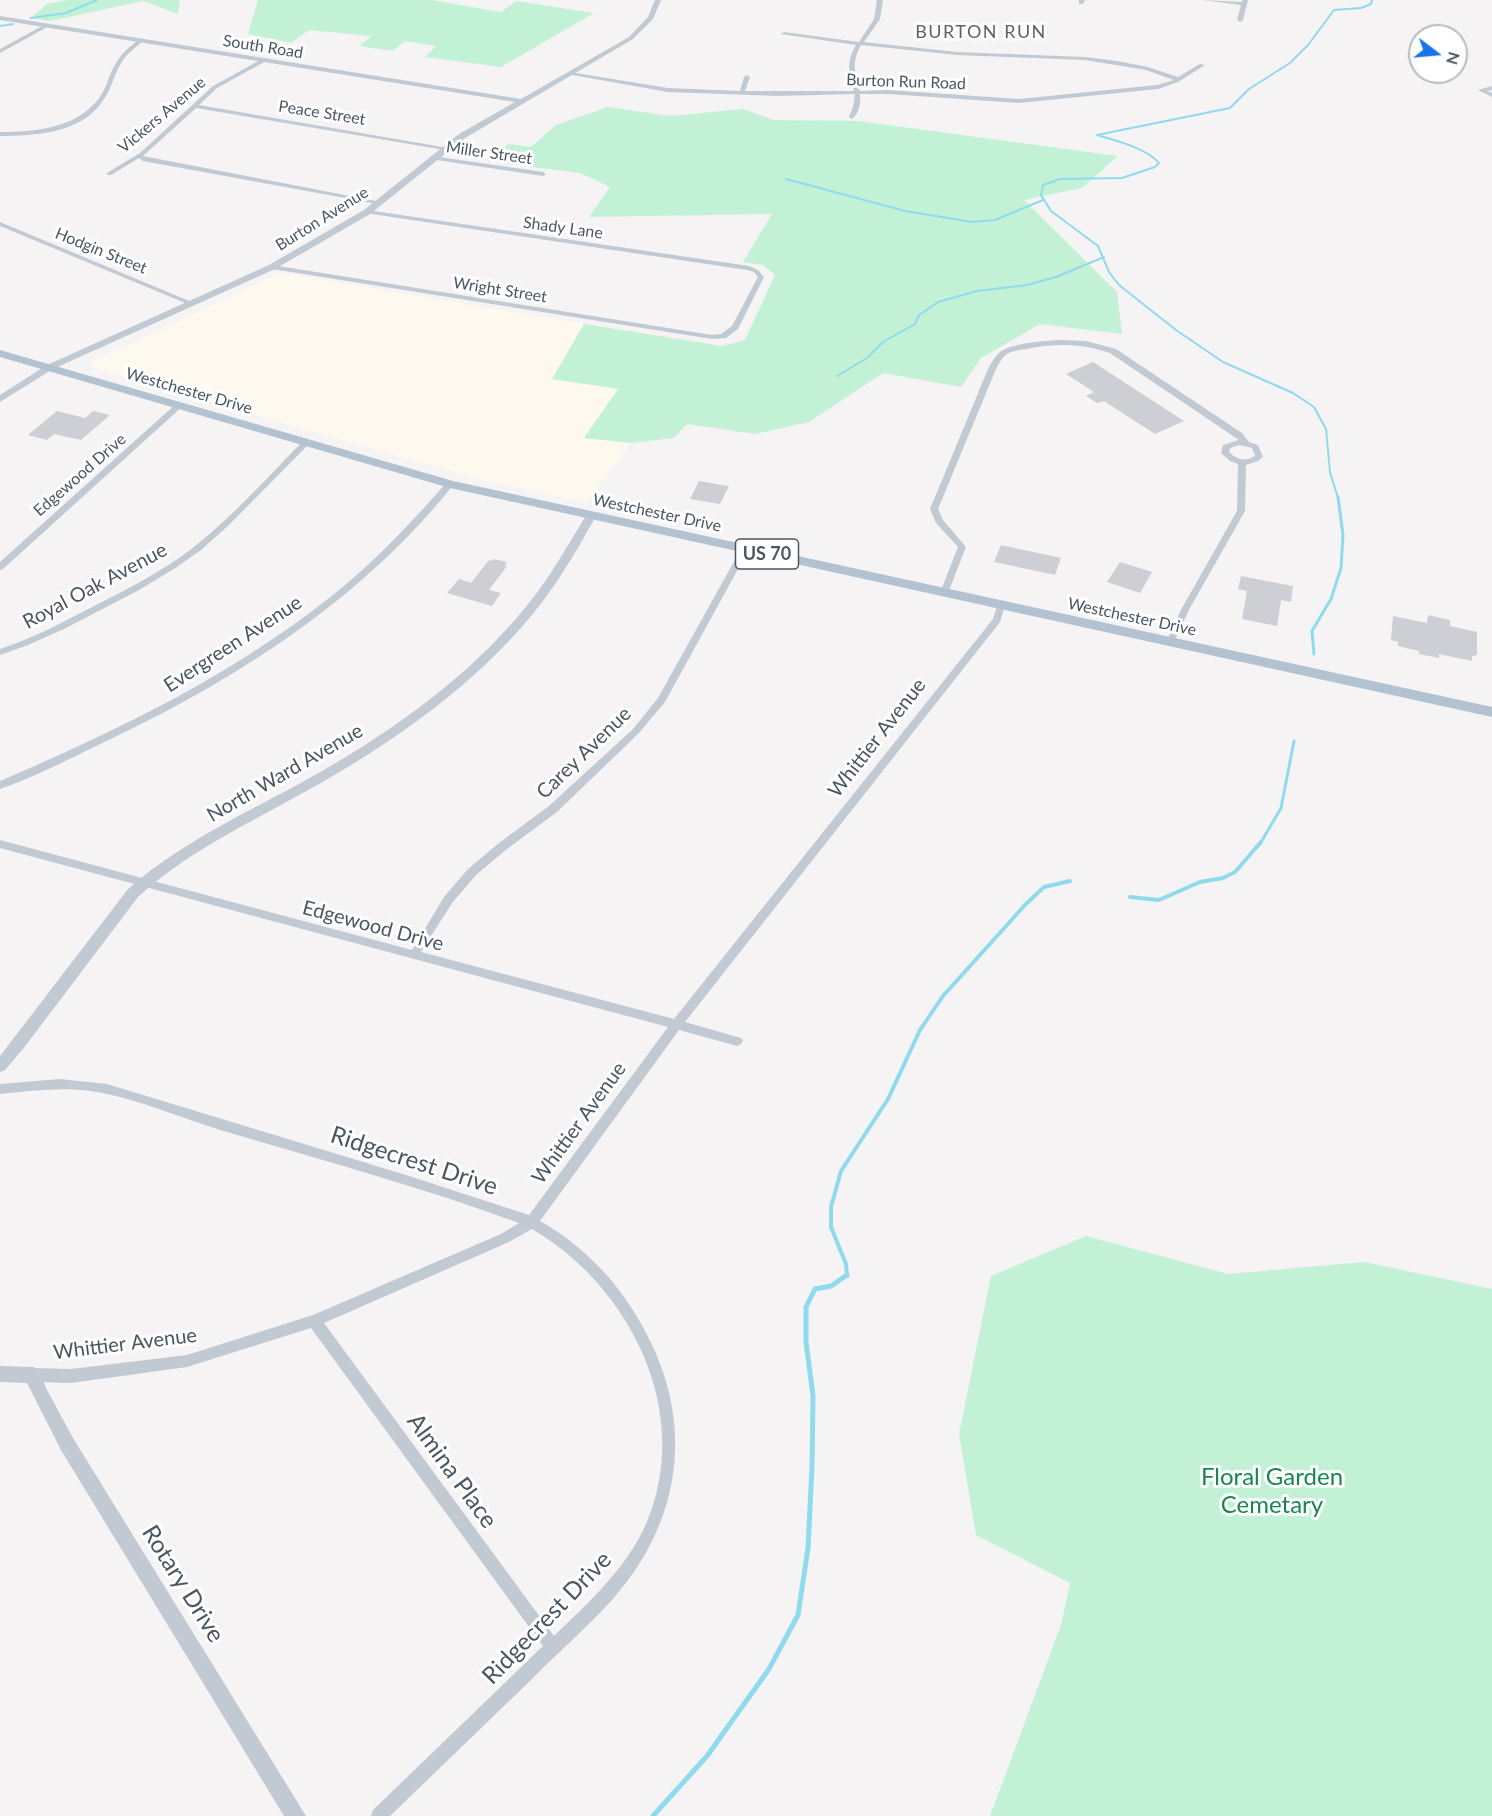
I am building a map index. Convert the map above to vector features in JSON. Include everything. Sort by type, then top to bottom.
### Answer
[{"type":"main road","name":"Westchester Drive","points":[[0,353],[450,484],[1492,712]]},
{"type":"street","name":"Burton Avenue","points":[[0,399],[50,367],[272,267],[367,212],[445,148],[640,31],[654,14],[658,0]]},
{"type":"street","points":[[852,117],[858,106],[859,93],[852,70],[852,59],[877,18],[880,0]]},
{"type":"street","points":[[1205,0],[1244,2],[1240,20]]},
{"type":"street","name":"South Road","points":[[0,18],[523,101]]},
{"type":"street","points":[[0,51],[46,26]]},
{"type":"street","points":[[784,33],[925,51],[1110,60],[1154,70],[1178,79]]},
{"type":"street","points":[[0,134],[28,133],[55,128],[92,109],[107,90],[121,57],[140,41]]},
{"type":"street","name":"Vickers Avenue","points":[[109,174],[142,154],[215,87],[264,60]]},
{"type":"street","name":"Burton Run Road","points":[[570,74],[657,89],[742,92],[888,92],[1019,101],[1158,87],[1202,65]]},
{"type":"street","name":"Burton Run Road","points":[[577,70],[598,75],[603,79]]},
{"type":"street","points":[[742,92],[747,77]]},
{"type":"street","points":[[1492,88],[1481,90],[1492,95]]},
{"type":"street","name":"Peace Street","points":[[194,106],[445,148]]},
{"type":"street","points":[[142,154],[140,156],[143,159],[378,202]]},
{"type":"street","name":"Miller Street","points":[[432,158],[543,174]]},
{"type":"street","name":"Shady Lane","points":[[367,212],[749,268],[756,271],[761,277],[735,327],[723,336]]},
{"type":"street","name":"Hodgin Street","points":[[0,224],[192,304]]},
{"type":"street","name":"Wright Street","points":[[272,267],[697,335],[723,336]]},
{"type":"street","points":[[944,593],[962,547],[939,521],[934,508],[992,369],[1005,352],[1066,340],[1098,345],[1113,351],[1219,421],[1239,435],[1245,443]]},
{"type":"street","name":"Edgewood Drive","points":[[0,567],[135,448],[180,405]]},
{"type":"street","name":"Royal Oak Avenue","points":[[0,652],[33,640],[168,569],[196,549],[231,518],[306,443]]},
{"type":"street","points":[[1245,443],[1255,447],[1260,454],[1257,460],[1242,462],[1231,459],[1225,449],[1229,444],[1245,443]]},
{"type":"street","points":[[1170,642],[1186,608],[1241,511],[1242,462]]},
{"type":"street","name":"Evergreen Avenue","points":[[1,785],[79,751],[163,710],[226,674],[274,642],[326,606],[380,558],[407,533],[450,484]]},
{"type":"street","name":"North Ward Avenue","points":[[0,1065],[18,1045],[133,893],[144,882],[193,849],[359,755],[426,709],[489,654],[513,628],[560,568],[591,516]]},
{"type":"street","name":"Carey Avenue","points":[[414,955],[448,900],[472,872],[553,809],[597,770],[649,716],[662,700],[744,549]]},
{"type":"street","name":"Whittier Avenue","points":[[0,1374],[70,1376],[187,1361],[314,1322],[505,1238],[531,1222],[550,1200],[676,1025],[997,620],[1001,605]]},
{"type":"street","name":"Edgewood Drive","points":[[0,844],[737,1041]]},
{"type":"street","name":"Ridgecrest Drive","points":[[0,1089],[43,1085],[79,1085],[117,1091],[197,1118],[433,1188],[531,1222],[577,1253],[600,1275],[638,1328],[656,1366],[665,1392],[670,1419],[669,1457],[663,1490],[652,1527],[635,1559],[607,1595],[379,1816]]},
{"type":"street","name":"Almina Place","points":[[314,1322],[553,1647]]},
{"type":"street","name":"Rotary Drive","points":[[33,1375],[39,1392],[67,1444],[296,1816]]},
{"type":"shaded area","points":[[283,273],[584,324],[552,379],[618,389],[584,438],[631,443],[587,503],[477,479],[93,368],[92,362]]},
{"type":"green space","points":[[67,0],[180,0],[178,14],[143,1],[50,21],[31,18],[47,4]]},
{"type":"green space","points":[[258,0],[431,0],[501,12],[516,1],[594,13],[501,67],[425,57],[436,46],[405,41],[393,51],[360,46],[371,36],[309,30],[291,43],[248,34]]},
{"type":"green space","points":[[608,107],[670,116],[743,109],[774,120],[858,121],[1118,156],[1082,188],[1024,200],[1117,292],[1122,334],[1040,324],[981,358],[961,387],[883,373],[809,422],[755,434],[687,424],[674,438],[631,443],[584,438],[618,389],[552,379],[584,324],[722,346],[745,340],[775,275],[763,265],[743,262],[772,214],[589,217],[610,187],[580,173],[488,161],[508,144],[531,147],[556,125]]},
{"type":"green space","name":"Floral Garden Cemetary","points":[[1086,1236],[1228,1274],[1364,1262],[1492,1289],[1492,1816],[990,1816],[1061,1625],[1070,1583],[976,1535],[959,1434],[991,1276]]},
{"type":"building","points":[[1093,362],[1184,421],[1155,434],[1104,401],[1097,403],[1086,396],[1094,392],[1066,374]]},
{"type":"building","points":[[57,411],[85,418],[93,411],[110,415],[81,440],[54,434],[47,440],[28,435]]},
{"type":"building","points":[[699,481],[729,486],[720,504],[690,499]]},
{"type":"building","points":[[1001,545],[1061,558],[1055,575],[994,562]]},
{"type":"building","points":[[489,560],[507,562],[505,566],[507,566],[489,590],[501,593],[492,606],[447,593],[459,579],[471,583]]},
{"type":"building","points":[[1120,562],[1152,572],[1140,593],[1107,582]]},
{"type":"building","points":[[1241,576],[1293,586],[1291,602],[1281,600],[1277,626],[1242,619],[1247,591],[1238,589]]},
{"type":"building","points":[[1428,615],[1450,620],[1450,626],[1477,632],[1477,655],[1472,656],[1472,661],[1439,654],[1439,658],[1419,654],[1419,651],[1398,646],[1398,642],[1391,640],[1393,616],[1427,623]]},
{"type":"waterway","points":[[31,18],[66,13],[97,0]]},
{"type":"waterway","points":[[1103,257],[1098,246],[1051,211],[1041,195],[1043,185],[1060,179],[1122,178],[1155,167],[1159,163],[1147,153],[1097,135],[1230,108],[1249,89],[1290,63],[1308,45],[1334,10],[1361,8],[1371,4],[1372,0]]},
{"type":"waterway","points":[[0,26],[13,24]]},
{"type":"waterway","points":[[786,179],[905,211],[972,222],[995,220],[1043,200]]},
{"type":"waterway","points":[[837,376],[867,358],[883,342],[915,324],[919,315],[938,302],[977,291],[1027,285],[1056,277],[1103,257]]},
{"type":"waterway","points":[[1103,257],[1109,272],[1119,285],[1176,330],[1223,362],[1293,393],[1314,407],[1326,429],[1330,472],[1338,498]]},
{"type":"waterway","points":[[1314,654],[1312,631],[1331,599],[1341,568],[1343,535],[1338,497]]},
{"type":"waterway","points":[[1260,844],[1281,808],[1294,741]]},
{"type":"waterway","points":[[1130,897],[1159,900],[1200,882],[1223,878],[1235,872],[1261,842]]},
{"type":"waterway","points":[[847,1275],[846,1264],[831,1227],[831,1207],[841,1171],[888,1099],[920,1030],[943,996],[1025,905],[1044,887],[1070,881]]},
{"type":"waterway","points":[[653,1816],[707,1756],[769,1669],[798,1615],[808,1548],[812,1468],[813,1396],[806,1342],[806,1307],[815,1289],[831,1286],[847,1275]]},
{"type":"district","name":"BURTON RUN","points":[[981,32]]}]
